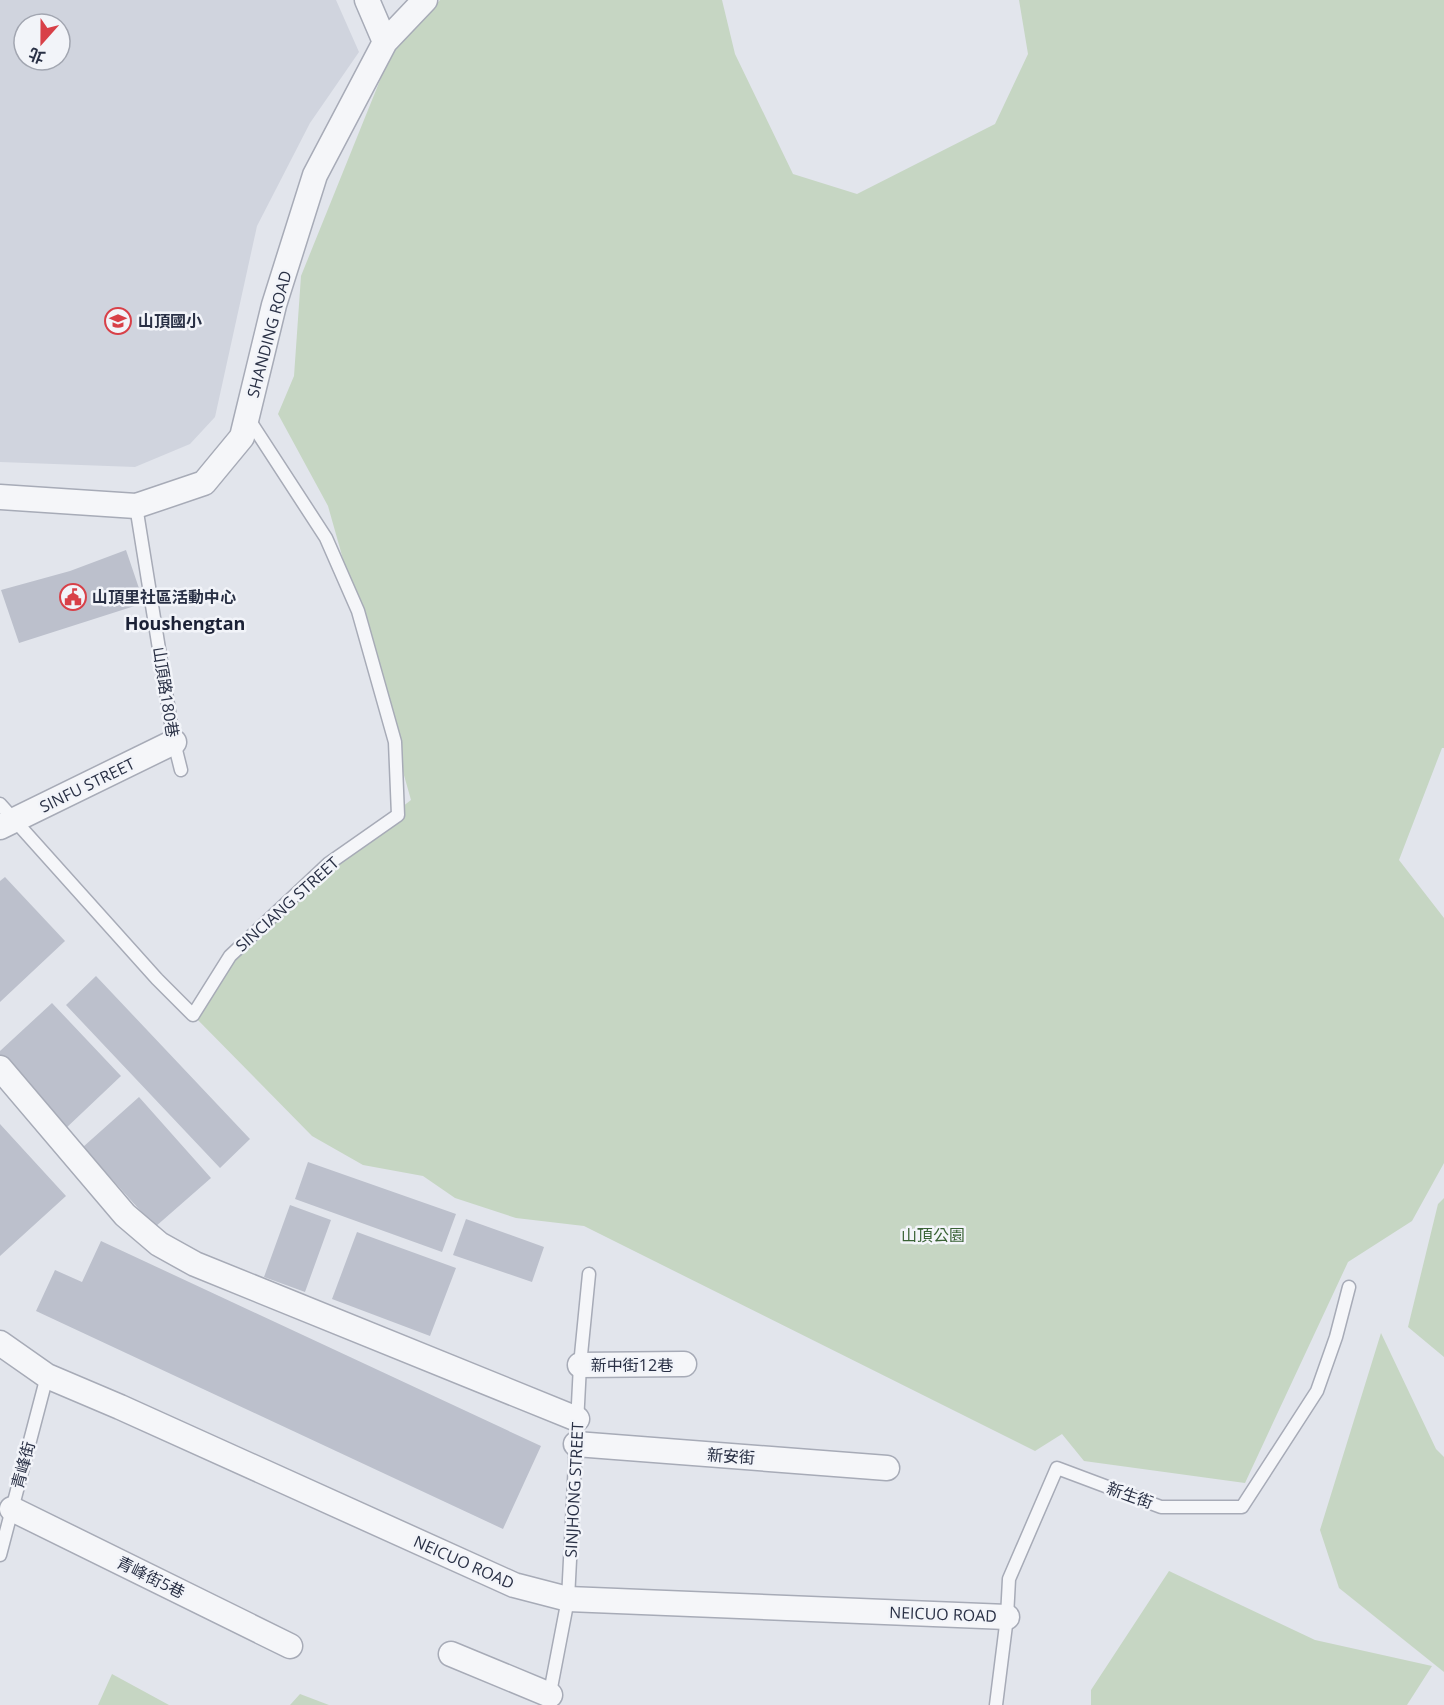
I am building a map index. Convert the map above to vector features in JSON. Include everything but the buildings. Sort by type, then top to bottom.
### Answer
[{"type":"street","points":[[368,0],[385,42]]},
{"type":"street","name":"SHANDING ROAD","points":[[0,497],[136,506],[204,483],[242,437],[274,305],[315,175],[385,42],[425,0]]},
{"type":"street","name":"SINFU STREET","points":[[5,817],[174,742]]},
{"type":"street","points":[[0,1068],[125,1215],[159,1244],[195,1264],[577,1419]]},
{"type":"street","name":"NEICUO ROAD","points":[[0,1343],[47,1376],[514,1585],[568,1599],[1007,1617]]},
{"type":"street","name":"新中街12巷","points":[[580,1365],[684,1364]]},
{"type":"street","name":"新安街","points":[[576,1444],[887,1468]]},
{"type":"street","name":"青峰街5巷","points":[[12,1509],[290,1646]]},
{"type":"street","points":[[451,1654],[549,1700]]},
{"type":"lane","name":"SINCIANG STREET","points":[[5,817],[193,1015],[230,956],[328,864],[398,815],[395,742],[358,611],[326,538],[247,417]]},
{"type":"lane","name":"山頂路180巷","points":[[136,506],[174,742],[181,770]]},
{"type":"lane","name":"SINJHONG STREET","points":[[549,1700],[568,1599],[580,1365],[589,1274]]},
{"type":"lane","name":"新生街","points":[[996,1705],[1007,1617],[1009,1579],[1057,1468],[1161,1507],[1242,1507],[1317,1391],[1336,1336],[1349,1287]]},
{"type":"lane","name":"青峰街","points":[[0,1555],[47,1376]]},
{"type":"shaded area","name":"山頂國小","points":[[0,0],[336,0],[359,52],[310,123],[257,226],[215,417],[190,444],[135,467],[0,462]]},
{"type":"green space","name":"山頂公園","points":[[440,0],[722,0],[735,54],[793,174],[857,194],[995,124],[1028,54],[1019,0],[1444,0],[1444,748],[1442,748],[1399,860],[1444,918],[1444,1163],[1412,1221],[1348,1262],[1245,1483],[1084,1461],[1062,1434],[1035,1451],[584,1226],[516,1218],[455,1198],[423,1176],[363,1165],[312,1136],[193,1015],[230,956],[328,864],[411,800],[328,506],[278,414],[294,376],[301,276],[391,53]]},
{"type":"green space","points":[[1444,1198],[1444,1357],[1408,1327],[1438,1204]]},
{"type":"green space","points":[[1381,1333],[1436,1449],[1444,1457],[1444,1672],[1339,1588],[1320,1530]]},
{"type":"green space","points":[[1169,1571],[1315,1640],[1432,1666],[1407,1705],[1091,1705],[1091,1690]]},
{"type":"green space","points":[[112,1674],[169,1705],[98,1705]]},
{"type":"green space","points":[[300,1694],[329,1705],[290,1705]]},
{"type":"place","name":"山頂國小","points":[[118,321]]},
{"type":"place","name":"山頂里社區活動中心","points":[[73,597]]},
{"type":"district","name":"Houshengtan","points":[[185,623]]}]
